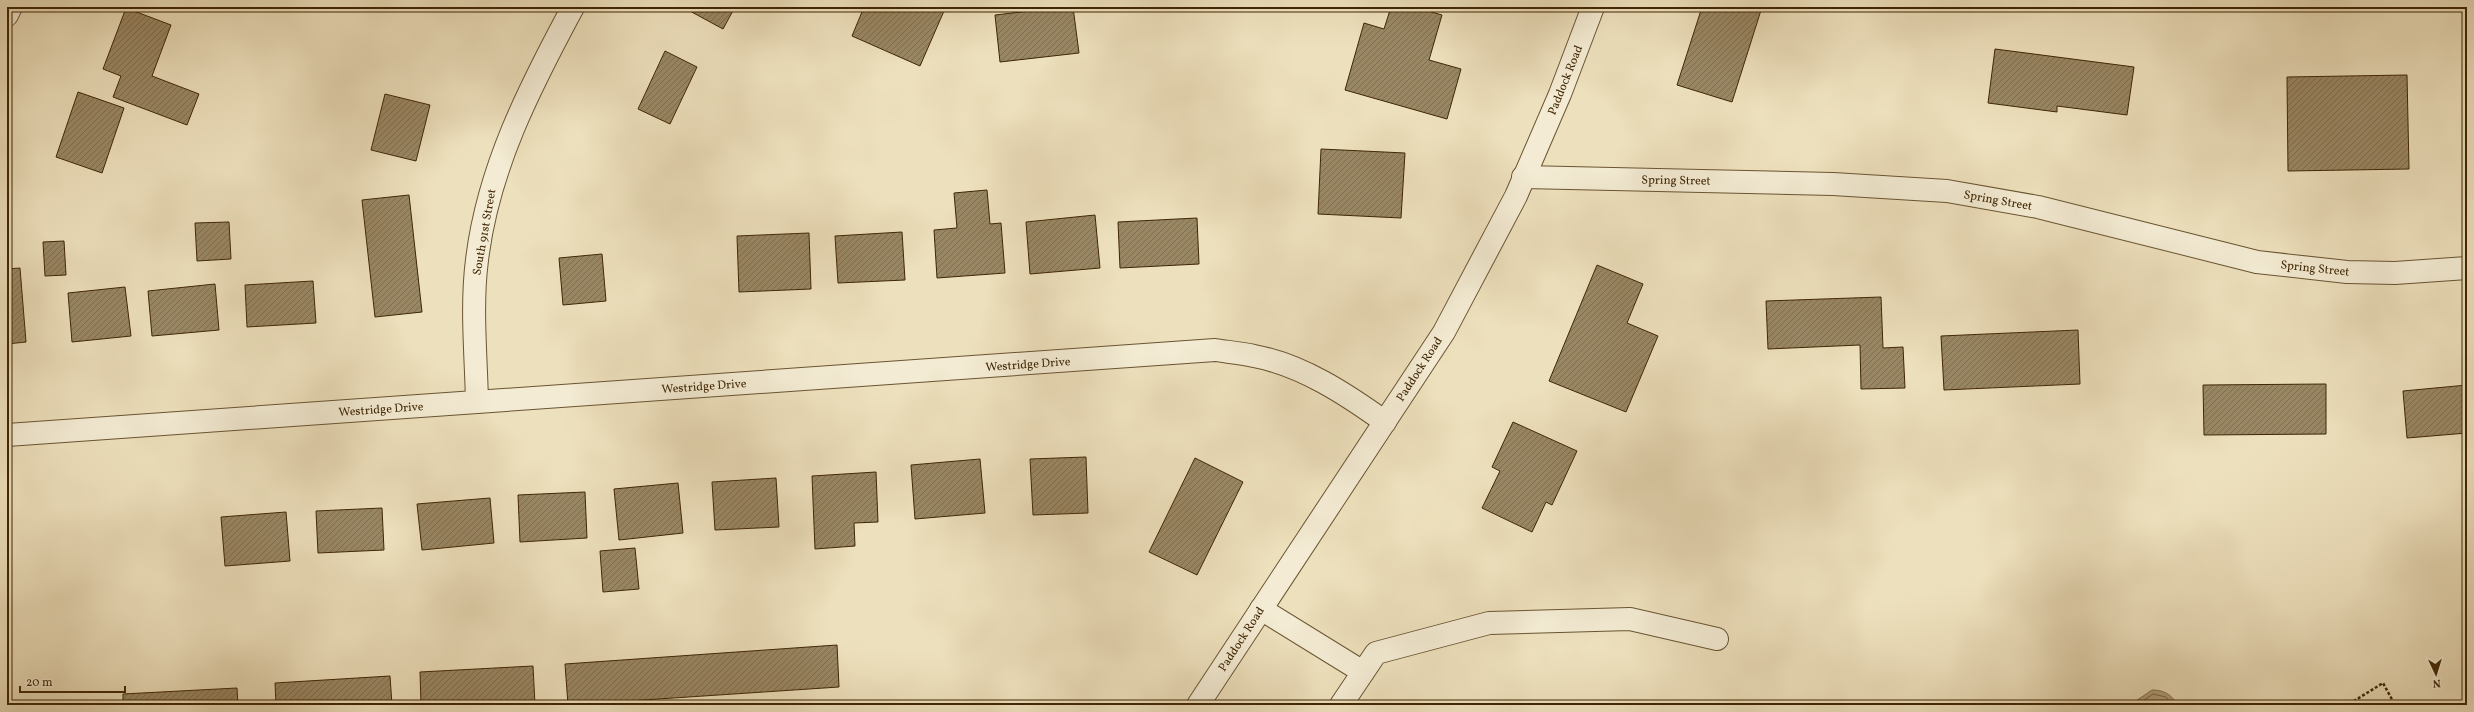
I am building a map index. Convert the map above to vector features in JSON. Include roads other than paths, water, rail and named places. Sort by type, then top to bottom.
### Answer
[{"type":"street","points":[[7,15],[11,7]]},
{"type":"street","name":"South 91st Street","points":[[477,402],[475,305],[476,260],[487,200],[501,154],[549,52],[573,7]]},
{"type":"street","name":"Paddock Road","points":[[1198,705],[1444,332],[1516,196],[1560,94],[1593,7]]},
{"type":"street","name":"Spring Street","points":[[1523,177],[1833,184],[1947,191],[2038,207],[2257,262],[2347,272],[2396,273],[2467,268]]},
{"type":"street","name":"Westridge Drive","points":[[7,435],[1215,350],[1255,356],[1292,367],[1351,397],[1385,422]]},
{"type":"street","points":[[1261,609],[1363,672]]},
{"type":"street","points":[[1341,705],[1376,653],[1489,623],[1630,618],[1717,639]]},
{"type":"water","points":[[2152,690],[2167,693],[2173,698],[2177,705],[2130,705]]}]
